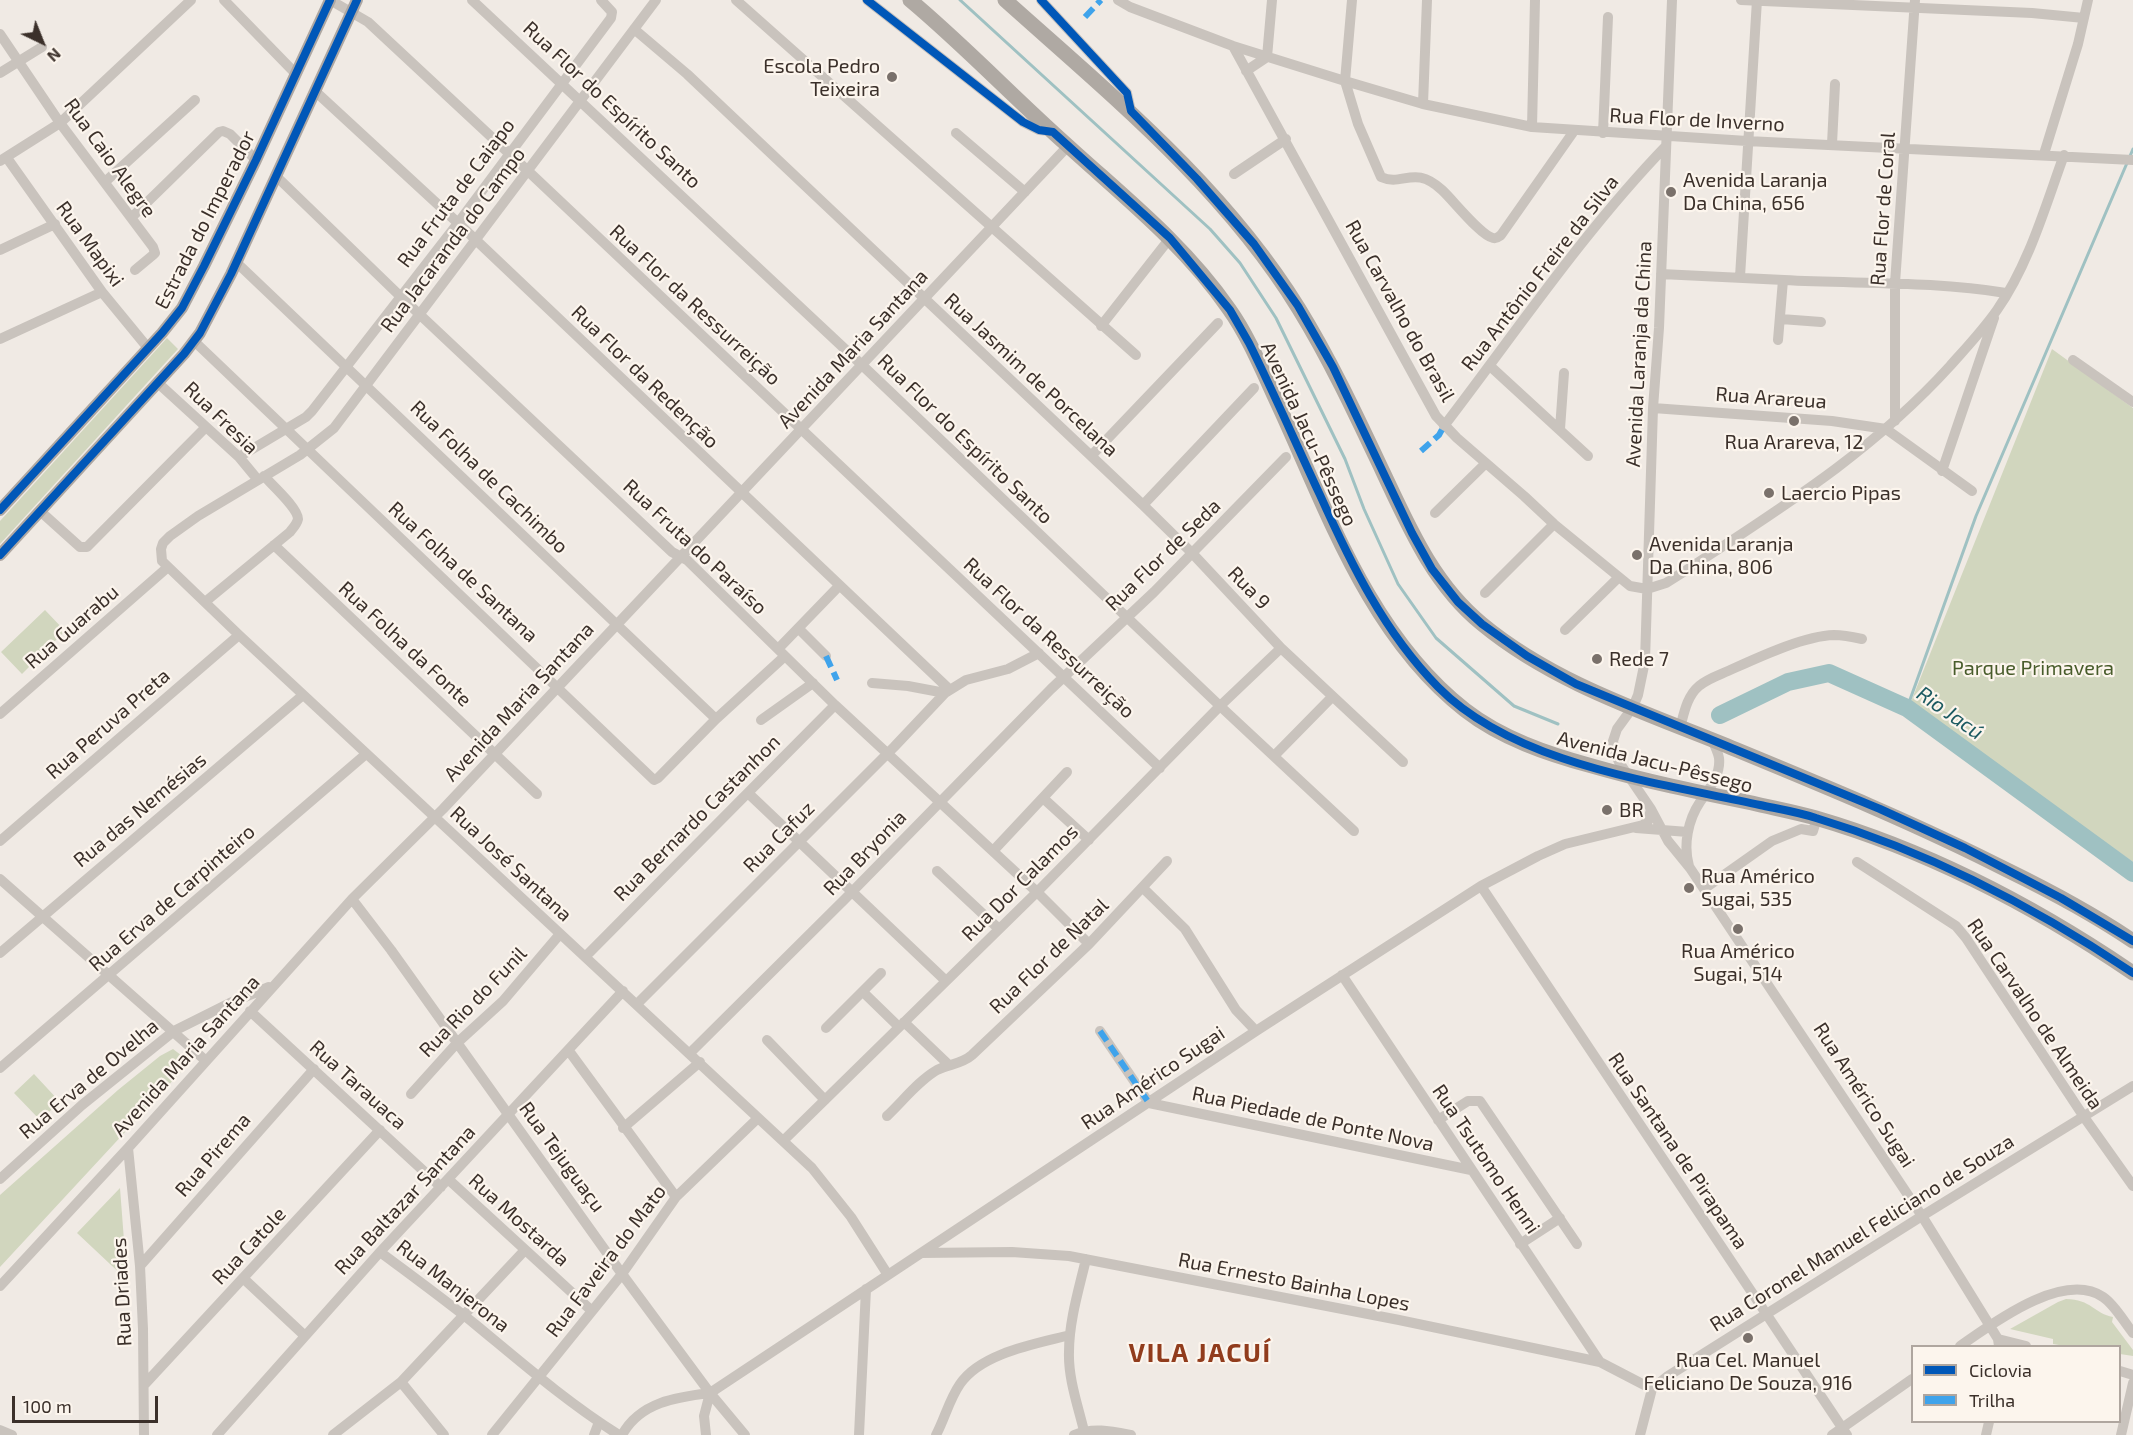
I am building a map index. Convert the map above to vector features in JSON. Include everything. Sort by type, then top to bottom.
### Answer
[{"type":"highway","name":"Avenida Jacu-Pêssego","points":[[910,0],[1170,238],[1230,310],[1265,376],[1348,556],[1377,609],[1414,661],[1440,689],[1469,713],[1506,736],[1560,758],[1630,777],[1817,818],[1912,852],[1957,872],[2053,922],[2133,973]]},
{"type":"highway","name":"Avenida Jacu-Pêssego","points":[[1005,0],[1131,111],[1197,179],[1254,244],[1298,306],[1333,367],[1412,533],[1432,569],[1458,602],[1482,624],[1527,656],[1576,684],[1880,809],[1965,848],[2061,898],[2133,941]]},
{"type":"main road","name":"Estrada do Imperador","points":[[0,510],[182,308],[256,160],[330,0]]},
{"type":"main road","points":[[0,555],[158,383],[194,341],[210,317],[355,6]]},
{"type":"street","points":[[3,160],[60,123],[191,0]]},
{"type":"street","points":[[224,0],[296,74]]},
{"type":"street","name":"Rua Flor da Ressurreição","points":[[330,0],[355,6],[368,22],[1160,768]]},
{"type":"street","name":"Rua Flor do Espírito Santo","points":[[472,0],[862,364],[1354,831]]},
{"type":"street","name":"Rua Fruta de Caiapo","points":[[239,457],[312,411],[348,367],[611,18],[612,12],[601,0]]},
{"type":"street","name":"Rua Jacaranda do Campo","points":[[261,478],[308,450],[334,429],[656,0]]},
{"type":"street","points":[[736,0],[1136,355]]},
{"type":"street","points":[[867,0],[1023,122],[1039,130],[1053,132]]},
{"type":"street","points":[[1041,0],[1126,93],[1131,111]]},
{"type":"street","name":"Rua Flor de Inverno","points":[[1118,0],[1130,7],[1233,46],[1345,81],[1424,104],[1532,127],[1667,141],[1832,144],[2133,160]]},
{"type":"street","points":[[1246,71],[1267,57],[1272,0]]},
{"type":"street","points":[[1352,0],[1345,81],[1352,109],[1381,177],[1386,179],[1411,177],[1429,180],[1440,188],[1477,226],[1494,238],[1501,235],[1574,130]]},
{"type":"street","points":[[1424,104],[1427,0]]},
{"type":"street","points":[[1532,127],[1535,0]]},
{"type":"street","name":"Avenida Laranja da China","points":[[1633,707],[1642,682],[1672,0]]},
{"type":"street","points":[[1741,0],[1987,6],[2084,18]]},
{"type":"street","points":[[1740,277],[1757,0]]},
{"type":"street","points":[[2044,154],[2088,0]]},
{"type":"street","name":"Rua Flor de Coral","points":[[1895,421],[1895,283],[1915,4]]},
{"type":"street","points":[[1603,133],[1608,17]]},
{"type":"street","name":"Rua Jasmim de Porcelana","points":[[634,29],[687,74],[1192,553]]},
{"type":"street","name":"Rua Caio Alegre","points":[[0,34],[60,123],[106,181],[155,250],[153,255],[135,270]]},
{"type":"street","name":"Rua Carvalho do Brasil","points":[[1233,46],[1430,405],[1444,426],[1554,524],[1630,586],[1647,589]]},
{"type":"street","points":[[0,73],[42,47]]},
{"type":"street","points":[[1832,144],[1835,84]]},
{"type":"street","name":"Rua Flor da Redenção","points":[[316,92],[476,240],[947,691]]},
{"type":"street","points":[[106,181],[195,100]]},
{"type":"street","points":[[132,217],[219,132],[230,134],[256,160]]},
{"type":"street","points":[[957,133],[1025,192]]},
{"type":"street","points":[[1234,174],[1286,140]]},
{"type":"street","name":"Rua Antônio Freire da Silva","points":[[1444,426],[1626,190],[1667,141]]},
{"type":"street","name":"Avenida Maria Santana","points":[[0,1286],[128,1148],[352,899],[434,818],[1068,146]]},
{"type":"street","points":[[1942,471],[1997,309],[2036,232],[2064,155]]},
{"type":"street","name":"Rua Mapixi","points":[[3,160],[55,224],[102,292],[148,348]]},
{"type":"street","name":"Rua Fruta do Paraíso","points":[[277,177],[672,552],[687,560],[835,705],[940,801],[1089,944]]},
{"type":"street","points":[[0,250],[55,224]]},
{"type":"street","points":[[1101,326],[1170,238]]},
{"type":"street","name":"Rua Folha de Cachimbo","points":[[237,263],[716,719]]},
{"type":"street","points":[[1661,274],[1895,283],[2006,293]]},
{"type":"street","points":[[1778,340],[1783,280]]},
{"type":"street","points":[[0,339],[102,292]]},
{"type":"street","points":[[1647,589],[1665,583],[1685,571],[1806,492],[1857,454],[1939,378],[1997,309]]},
{"type":"street","points":[[1781,319],[1821,322]]},
{"type":"street","points":[[1091,456],[1218,323]]},
{"type":"street","name":"Rua Folha de Santana","points":[[194,341],[654,780],[782,653],[799,629],[839,586]]},
{"type":"street","points":[[2073,360],[2131,397]]},
{"type":"street","points":[[1490,366],[1588,456]]},
{"type":"street","points":[[1560,429],[1564,373]]},
{"type":"street","name":"Rua Fresia","points":[[158,383],[294,508],[298,518],[296,524],[274,545]]},
{"type":"street","points":[[1143,505],[1254,388]]},
{"type":"street","name":"Rua Arareua","points":[[1653,408],[1833,421],[1886,429]]},
{"type":"street","points":[[40,510],[80,547],[87,547],[206,427]]},
{"type":"street","points":[[1886,429],[1942,471],[1972,490]]},
{"type":"street","name":"Rua Flor de Seda","points":[[1064,677],[1126,615],[1154,592],[1286,457]]},
{"type":"street","points":[[1435,513],[1486,463]]},
{"type":"street","points":[[168,567],[160,555],[163,543],[170,536],[198,516],[261,478]]},
{"type":"street","points":[[1485,593],[1554,524]]},
{"type":"street","points":[[205,602],[274,545]]},
{"type":"street","name":"Rua Folha da Fonte","points":[[274,545],[537,794]]},
{"type":"street","name":"Rua 9","points":[[1192,553],[1281,648]]},
{"type":"street","name":"Rua José Santana","points":[[168,567],[434,818],[690,1053],[825,1182],[852,1217],[888,1275]]},
{"type":"street","name":"Rua Guarabu","points":[[0,714],[168,567]]},
{"type":"street","points":[[1564,630],[1619,577]]},
{"type":"street","points":[[799,629],[826,656]]},
{"type":"street","name":"Rua Peruva Preta","points":[[0,841],[239,635]]},
{"type":"street","points":[[1680,728],[1688,701],[1693,693],[1699,686],[1715,677],[1791,645],[1832,635],[1862,639]]},
{"type":"street","points":[[1281,648],[1403,762]]},
{"type":"street","name":"Rua Dor Calamos","points":[[783,1141],[1281,648]]},
{"type":"street","points":[[872,683],[947,691],[966,680],[1008,669],[1039,653]]},
{"type":"street","name":"Rua Bryonia","points":[[690,1053],[1064,677]]},
{"type":"street","points":[[761,720],[813,683]]},
{"type":"street","name":"Rua Cafuz","points":[[637,1004],[800,842],[947,691]]},
{"type":"street","name":"Rua das Nemésias","points":[[0,953],[303,695]]},
{"type":"street","points":[[1274,756],[1332,697]]},
{"type":"street","name":"Rua Bernardo Castanhon","points":[[585,957],[835,705]]},
{"type":"street","name":"Rua Américo Sugai","points":[[1633,707],[1617,729],[1613,741],[1619,762],[1651,809],[1675,851],[1690,868],[1922,1216],[1990,1326],[1998,1343]]},
{"type":"street","name":"Rua Américo Sugai","points":[[1690,868],[1686,854],[1688,832],[1696,810],[1707,794],[1719,767],[1719,759],[1712,740]]},
{"type":"street","name":"Rua Erva de Carpinteiro","points":[[0,1068],[366,754]]},
{"type":"street","points":[[993,851],[1067,772]]},
{"type":"street","points":[[748,793],[946,981]]},
{"type":"street","points":[[1042,798],[1089,840]]},
{"type":"street","points":[[1633,828],[1648,821],[1651,809]]},
{"type":"street","points":[[1704,889],[1772,841],[1801,830],[1813,831],[1817,818]]},
{"type":"street","name":"Rua Américo Sugai","points":[[710,1393],[1256,1031],[1481,886],[1565,844],[1633,828],[1688,832]]},
{"type":"street","name":"Rua Flor de Natal","points":[[887,1116],[931,1074],[949,1065],[965,1061],[972,1055],[1089,944],[1167,861]]},
{"type":"street","name":"Rua Carvalho de Almeida","points":[[1857,862],[1956,926],[2133,1186]]},
{"type":"street","points":[[937,871],[999,929]]},
{"type":"street","points":[[0,879],[205,1060]]},
{"type":"street","name":"Rua Santana de Pirapama","points":[[1481,886],[1765,1315],[1845,1431]]},
{"type":"street","points":[[1143,888],[1185,930],[1236,1010],[1256,1031]]},
{"type":"street","name":"Rua Tejuguaçu","points":[[352,899],[389,947],[622,1274],[710,1393],[745,1435]]},
{"type":"street","name":"Rua Rio do Funil","points":[[411,1094],[457,1043],[503,1001],[560,934]]},
{"type":"street","points":[[826,1028],[881,973]]},
{"type":"street","name":"Rua Tsutomo Henni","points":[[1342,975],[1600,1362]]},
{"type":"street","name":"Rua Erva de Ovelha","points":[[0,1179],[103,1087],[174,1031],[230,1003],[272,986]]},
{"type":"street","name":"Rua Baltazar Santana","points":[[217,1435],[380,1252],[623,991]]},
{"type":"street","points":[[862,992],[949,1065]]},
{"type":"street","name":"Rua Tarauaca","points":[[250,1011],[380,1130],[445,1183]]},
{"type":"street","points":[[1100,1031],[1149,1103]]},
{"type":"street","points":[[766,1040],[825,1100]]},
{"type":"street","points":[[568,1051],[676,1197]]},
{"type":"street","points":[[623,1128],[699,1062]]},
{"type":"street","name":"Rua Pirema","points":[[140,1266],[314,1069]]},
{"type":"street","name":"Rua Coronel Manuel Feliciano de Souza","points":[[1652,1389],[1668,1376],[2133,1086]]},
{"type":"street","points":[[1438,1120],[1468,1101],[1480,1101],[1577,1244]]},
{"type":"street","name":"Rua Piedade de Ponte Nova","points":[[1149,1103],[1471,1170]]},
{"type":"street","name":"Rua Faveira do Mato","points":[[492,1435],[622,1274],[676,1197],[758,1118]]},
{"type":"street","name":"Rua Catole","points":[[144,1385],[380,1130]]},
{"type":"street","name":"Rua Driades","points":[[128,1148],[140,1266],[144,1435]]},
{"type":"street","name":"Rua Mostarda","points":[[445,1183],[525,1250],[592,1311]]},
{"type":"street","points":[[1520,1244],[1560,1218]]},
{"type":"street","points":[[333,1435],[401,1382],[525,1250]]},
{"type":"street","name":"Rua Manjerona","points":[[380,1252],[598,1422],[620,1435]]},
{"type":"street","name":"Rua Ernesto Bainha Lopes","points":[[921,1253],[1012,1252],[1086,1259],[1410,1322],[1600,1362],[1652,1389]]},
{"type":"street","points":[[1086,1259],[1068,1354],[1079,1433],[1101,1432],[1131,1435]]},
{"type":"street","points":[[244,1279],[305,1336]]},
{"type":"street","points":[[859,1435],[866,1289]]},
{"type":"street","points":[[1963,1345],[1990,1326],[2050,1293],[2067,1290],[2103,1297],[2133,1334]]},
{"type":"street","points":[[936,1435],[948,1404],[960,1383],[973,1369],[1013,1350],[1070,1335]]},
{"type":"street","points":[[1832,1435],[1845,1431],[1911,1380]]},
{"type":"street","points":[[401,1382],[444,1435]]},
{"type":"street","points":[[2121,1435],[2133,1383]]},
{"type":"street","points":[[1640,1435],[1652,1389]]},
{"type":"street","points":[[620,1435],[634,1418],[665,1400],[710,1393],[704,1416],[706,1435]]},
{"type":"street","points":[[594,1435],[598,1422]]},
{"type":"street","points":[[0,1430],[12,1435]]},
{"type":"green space","points":[[167,338],[178,349],[0,544],[0,521]]},
{"type":"green space","name":"Parque Primavera","points":[[2052,349],[2133,408],[2133,862],[1910,704]]},
{"type":"green space","points":[[45,610],[65,631],[22,674],[1,652]]},
{"type":"green space","points":[[173,1049],[190,1062],[0,1267],[0,1195],[118,1090],[160,1056]]},
{"type":"green space","points":[[34,1074],[60,1102],[40,1120],[14,1093]]},
{"type":"green space","points":[[120,1188],[127,1280],[77,1233]]},
{"type":"green space","points":[[2066,1299],[2081,1301],[2113,1317],[2112,1322],[2133,1350],[2133,1356],[2121,1354],[2121,1345],[2059,1345],[2053,1344],[2053,1339],[2010,1329]]},
{"type":"waterway","points":[[960,0],[1210,229],[1240,263],[1276,318],[1345,459],[1364,509],[1398,584],[1436,638],[1514,706],[1558,724]]},
{"type":"waterway","points":[[1907,708],[1976,516],[2133,149]]},
{"type":"waterway","name":"Rio Jacú","points":[[1720,715],[1788,682],[1829,673],[1907,708],[2133,873]]},
{"type":"marked path","points":[[1085,17],[1101,0]]},
{"type":"marked path","points":[[1421,451],[1439,435],[1444,426]]},
{"type":"marked path","points":[[826,656],[837,680]]},
{"type":"marked path","points":[[1100,1031],[1149,1103]]},
{"type":"cycle path","points":[[0,510],[162,333],[182,308],[256,160],[330,0]]},
{"type":"cycle path","points":[[0,555],[184,354],[200,333],[231,274],[357,0]]},
{"type":"cycle path","points":[[867,0],[1023,122],[1039,130],[1053,132],[1170,238],[1230,310],[1249,343],[1344,546],[1385,620],[1419,666],[1438,687],[1470,714],[1506,735],[1546,753],[1589,767],[1802,814],[1899,847],[2019,904],[2133,973]]},
{"type":"cycle path","points":[[1041,0],[1127,93],[1131,111],[1197,179],[1254,244],[1298,306],[1333,367],[1412,533],[1432,569],[1458,602],[1482,624],[1527,656],[1576,684],[1880,809],[1965,848],[2061,898],[2133,941]]},
{"type":"place","name":"Escola Pedro Teixeira","points":[[892,77]]},
{"type":"place","name":"Avenida Laranja Da China, 656","points":[[1671,192]]},
{"type":"place","name":"Rua Arareva, 12","points":[[1794,421]]},
{"type":"place","name":"Laercio Pipas","points":[[1769,493]]},
{"type":"place","name":"Avenida Laranja Da China, 806","points":[[1637,555]]},
{"type":"place","name":"Rede 7","points":[[1597,659]]},
{"type":"place","name":"BR","points":[[1607,810]]},
{"type":"place","name":"Rua Américo Sugai, 535","points":[[1689,888]]},
{"type":"place","name":"Rua Américo Sugai, 514","points":[[1738,929]]},
{"type":"place","name":"Rua Cel. Manuel Feliciano De Souza, 916","points":[[1748,1338]]},
{"type":"district","name":"VILA JACUÍ","points":[[1200,1353]]}]
